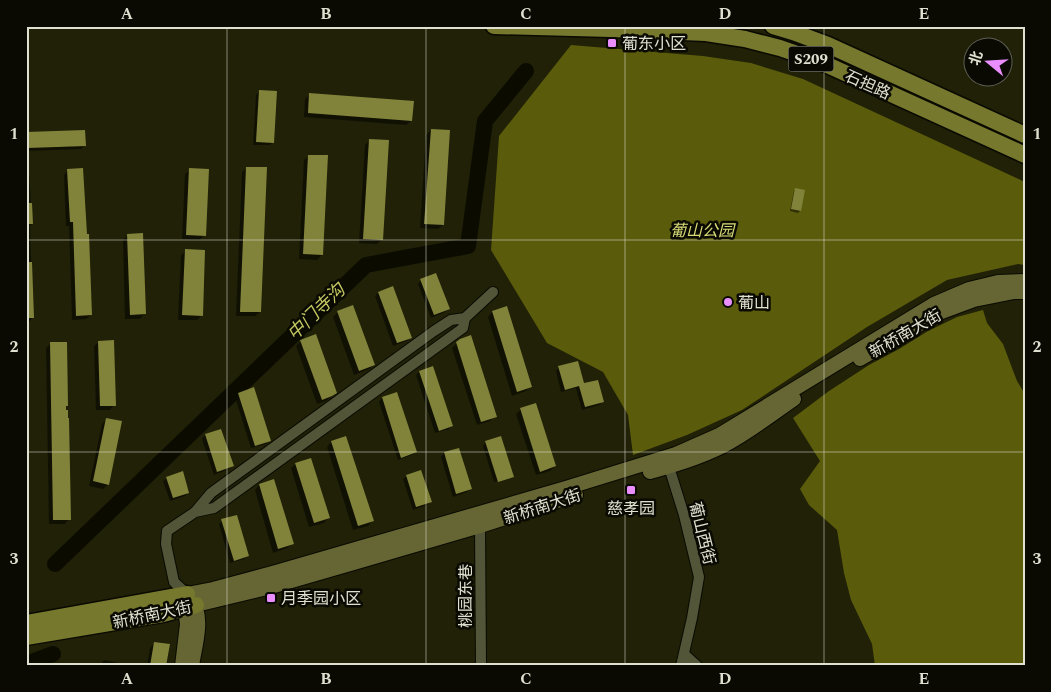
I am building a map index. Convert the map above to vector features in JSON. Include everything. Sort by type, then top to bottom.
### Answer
[{"type":"main road","name":"石担路","points":[[494,26],[706,33],[745,39],[780,48],[823,63],[1025,155]]},
{"type":"main road","name":"石担路","points":[[773,26],[828,45],[1025,135]]},
{"type":"main road","name":"新桥南大街","points":[[26,637],[163,614],[212,589],[557,491],[676,454],[719,435],[934,304],[969,289],[998,282],[1025,281]]},
{"type":"main road","name":"新桥南大街","points":[[26,623],[189,602],[267,588],[480,526],[696,459],[724,445],[813,387],[939,313],[974,300],[1014,292],[1025,292]]},
{"type":"main road","points":[[182,666],[189,602]]},
{"type":"main road","points":[[189,602],[199,625],[192,666]]},
{"type":"street","points":[[189,602],[174,582],[166,544],[167,530],[194,512],[211,494],[434,331],[451,320],[465,318],[493,292]]},
{"type":"street","points":[[194,512],[214,508],[463,328],[465,318]]},
{"type":"street","name":"葡山西街","points":[[669,467],[684,515],[699,577],[681,666]]},
{"type":"street","name":"桃园东巷","points":[[480,526],[481,666]]},
{"type":"street","points":[[684,654],[697,666]]},
{"type":"green space","name":"葡山公园","points":[[571,45],[703,56],[751,63],[803,79],[1025,182],[1025,265],[1018,264],[947,280],[867,327],[742,410],[687,435],[633,455],[628,415],[603,372],[547,343],[491,250],[499,136]]},
{"type":"green space","points":[[983,310],[987,323],[1003,344],[1017,381],[1025,394],[1025,666],[875,666],[872,644],[851,600],[844,573],[837,530],[809,505],[800,489],[820,461],[793,418],[829,391],[869,365],[928,331],[957,317]]},
{"type":"building","points":[[259,90],[277,91],[274,143],[256,142]]},
{"type":"building","points":[[309,93],[414,101],[412,121],[308,113]]},
{"type":"building","points":[[431,129],[450,130],[444,225],[424,224]]},
{"type":"building","points":[[85,130],[86,146],[27,148],[26,132]]},
{"type":"building","points":[[369,139],[389,140],[383,240],[363,239]]},
{"type":"building","points":[[308,155],[328,155],[323,255],[303,254]]},
{"type":"building","points":[[246,167],[267,167],[261,312],[240,312]]},
{"type":"building","points":[[83,168],[87,234],[89,234],[92,315],[76,316],[73,222],[70,222],[67,169]]},
{"type":"building","points":[[189,168],[209,169],[206,236],[186,235]]},
{"type":"building","points":[[795,188],[805,190],[801,211],[791,209]]},
{"type":"building","points":[[26,203],[32,203],[33,224],[26,224]]},
{"type":"building","points":[[143,233],[146,314],[130,315],[127,234]]},
{"type":"building","points":[[185,249],[205,250],[203,316],[182,315]]},
{"type":"building","points":[[26,262],[32,262],[34,318],[26,318]]},
{"type":"building","points":[[436,273],[450,309],[434,315],[420,279]]},
{"type":"building","points":[[393,286],[412,338],[397,343],[378,292]]},
{"type":"building","points":[[353,305],[375,365],[359,371],[337,311]]},
{"type":"building","points":[[507,306],[532,387],[517,392],[492,311]]},
{"type":"building","points":[[316,334],[337,393],[322,400],[300,340]]},
{"type":"building","points":[[471,335],[497,417],[481,422],[456,342]]},
{"type":"building","points":[[114,340],[116,406],[100,406],[98,341]]},
{"type":"building","points":[[50,342],[67,342],[68,406],[66,406],[66,410],[68,410],[69,418],[71,520],[53,520]]},
{"type":"building","points":[[578,361],[584,383],[598,380],[604,402],[585,407],[579,386],[565,390],[558,366]]},
{"type":"building","points":[[433,366],[453,426],[439,431],[419,371]]},
{"type":"building","points":[[254,387],[271,441],[255,446],[238,393]]},
{"type":"building","points":[[397,392],[417,452],[401,458],[382,397]]},
{"type":"building","points":[[536,403],[556,466],[540,472],[520,408]]},
{"type":"building","points":[[106,418],[122,421],[109,485],[93,481]]},
{"type":"building","points":[[221,429],[234,466],[217,472],[205,434]]},
{"type":"building","points":[[346,436],[374,521],[358,526],[331,441]]},
{"type":"building","points":[[501,436],[514,477],[498,482],[485,441]]},
{"type":"building","points":[[459,448],[472,489],[456,494],[444,452]]},
{"type":"building","points":[[311,458],[330,518],[314,523],[295,463]]},
{"type":"building","points":[[421,470],[432,502],[416,507],[406,475]]},
{"type":"building","points":[[183,471],[189,493],[173,498],[166,477]]},
{"type":"building","points":[[274,479],[294,544],[278,549],[259,484]]},
{"type":"building","points":[[237,515],[249,556],[234,561],[221,519]]},
{"type":"building","points":[[154,642],[170,644],[166,666],[150,666]]},
{"type":"waterway","name":"中门寺沟","points":[[55,564],[366,265],[468,246],[485,121],[526,71]]},
{"type":"waterway","name":"中门寺沟","points":[[26,664],[53,654]]},
{"type":"place","name":"葡东小区","points":[[612,43]]},
{"type":"place","name":"葡山","points":[[728,302]]},
{"type":"place","name":"慈孝园","points":[[631,490]]},
{"type":"place","name":"月季园小区","points":[[271,598]]}]
